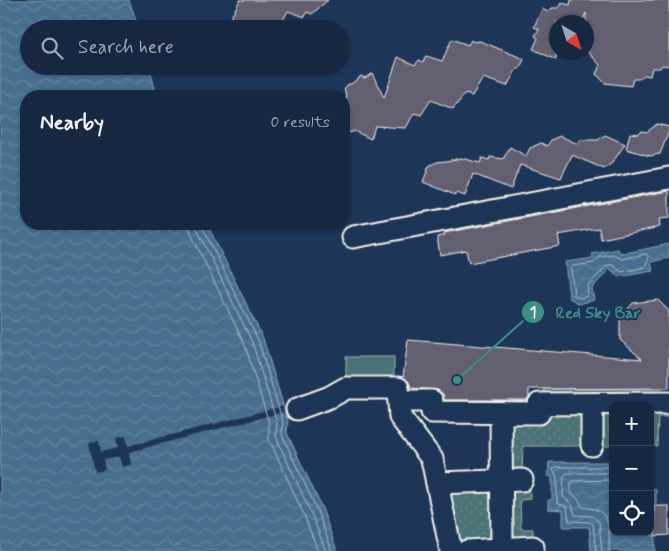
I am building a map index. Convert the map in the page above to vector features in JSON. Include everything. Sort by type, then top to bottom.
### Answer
[{"type":"street","points":[[353,237],[669,178]]},
{"type":"street","points":[[297,409],[330,397],[346,388],[398,388],[400,417],[432,459],[451,551]]},
{"type":"street","points":[[399,401],[432,401],[432,412],[539,413],[539,404],[592,404],[664,398]]},
{"type":"street","points":[[592,404],[592,446]]},
{"type":"street","points":[[501,413],[512,480],[502,549]]},
{"type":"street","points":[[437,483],[512,480]]},
{"type":"street","points":[[467,551],[533,547]]},
{"type":"green space","points":[[346,357],[394,357],[394,386],[346,386]]},
{"type":"green space","points":[[544,389],[655,389],[655,399],[544,398]]},
{"type":"green space","points":[[599,409],[609,409],[609,446],[599,446]]},
{"type":"green space","points":[[654,409],[669,409],[669,417],[658,417],[657,446],[654,446]]},
{"type":"green space","points":[[545,410],[587,410],[587,446],[523,446],[522,475],[507,474],[506,417]]},
{"type":"green space","points":[[494,486],[495,543],[453,543],[444,487]]},
{"type":"green space","points":[[530,486],[530,499],[520,500],[521,529],[533,529],[533,543],[507,543],[506,487]]},
{"type":"water","points":[[0,0],[129,0],[136,20],[20,20],[20,75],[151,75],[155,90],[20,90],[20,230],[210,230],[263,338],[288,421],[287,433],[322,508],[337,551],[0,551]]},
{"type":"water","points":[[669,244],[669,258],[651,262],[653,271],[619,277],[610,269],[592,288],[594,300],[579,304],[569,298],[565,262],[594,258],[592,254],[618,249],[621,254]]},
{"type":"water","points":[[549,462],[609,462],[609,536],[654,536],[655,551],[591,551],[589,527],[563,527],[563,510],[548,509],[548,500],[552,500],[552,477],[548,476]]},
{"type":"water","points":[[654,489],[656,489],[656,503],[654,505]]},
{"type":"pier","points":[[283,406],[284,412],[129,452],[131,465],[122,467],[119,457],[103,460],[105,470],[95,472],[89,443],[99,441],[101,452],[118,448],[116,438],[126,436],[128,446]]},
{"type":"building","points":[[240,0],[328,0],[312,14],[307,12],[305,17],[288,11],[283,20],[230,20]]},
{"type":"building","points":[[571,0],[669,0],[669,66],[662,65],[660,68],[652,68],[650,76],[644,75],[639,79],[633,79],[631,86],[605,83],[596,74],[600,65],[594,59],[594,15],[586,15],[586,13],[585,15],[549,15],[549,57],[533,49],[538,38],[535,36],[539,29],[534,27],[542,9],[548,12],[552,8],[559,8],[562,3],[570,5]]},
{"type":"building","points":[[452,39],[468,45],[471,40],[474,42],[480,41],[524,59],[507,86],[483,78],[472,96],[465,94],[453,109],[431,100],[421,115],[414,113],[406,128],[375,126],[371,139],[354,131],[350,133],[350,90],[344,89],[348,84],[351,84],[361,76],[365,78],[372,73],[384,98],[398,57],[415,65],[419,60],[423,62],[426,56],[442,61]]},
{"type":"building","points":[[657,124],[669,127],[660,154],[650,156],[626,149],[630,133],[647,132]]},
{"type":"building","points":[[605,135],[625,144],[612,163],[604,169],[572,155],[561,178],[520,165],[511,189],[473,174],[465,196],[457,193],[455,195],[423,182],[429,166],[437,162],[461,158],[480,163],[482,158],[489,160],[490,157],[503,159],[510,147],[526,156],[530,148],[541,143],[547,146],[551,140],[560,136],[578,144],[580,140],[598,140]]},
{"type":"building","points":[[669,191],[669,218],[659,219],[660,227],[601,239],[599,228],[558,235],[560,246],[469,263],[466,250],[440,255],[437,237],[445,235],[444,233]]},
{"type":"building","points":[[658,300],[669,311],[669,388],[529,389],[527,400],[444,400],[443,394],[438,390],[411,388],[409,382],[403,377],[408,340],[642,359],[620,340],[620,318],[633,303]]},
{"type":"building","points":[[654,506],[669,506],[669,535],[655,536]]},
{"type":"place","name":"Red Sky Bar","points":[[457,380]]}]
